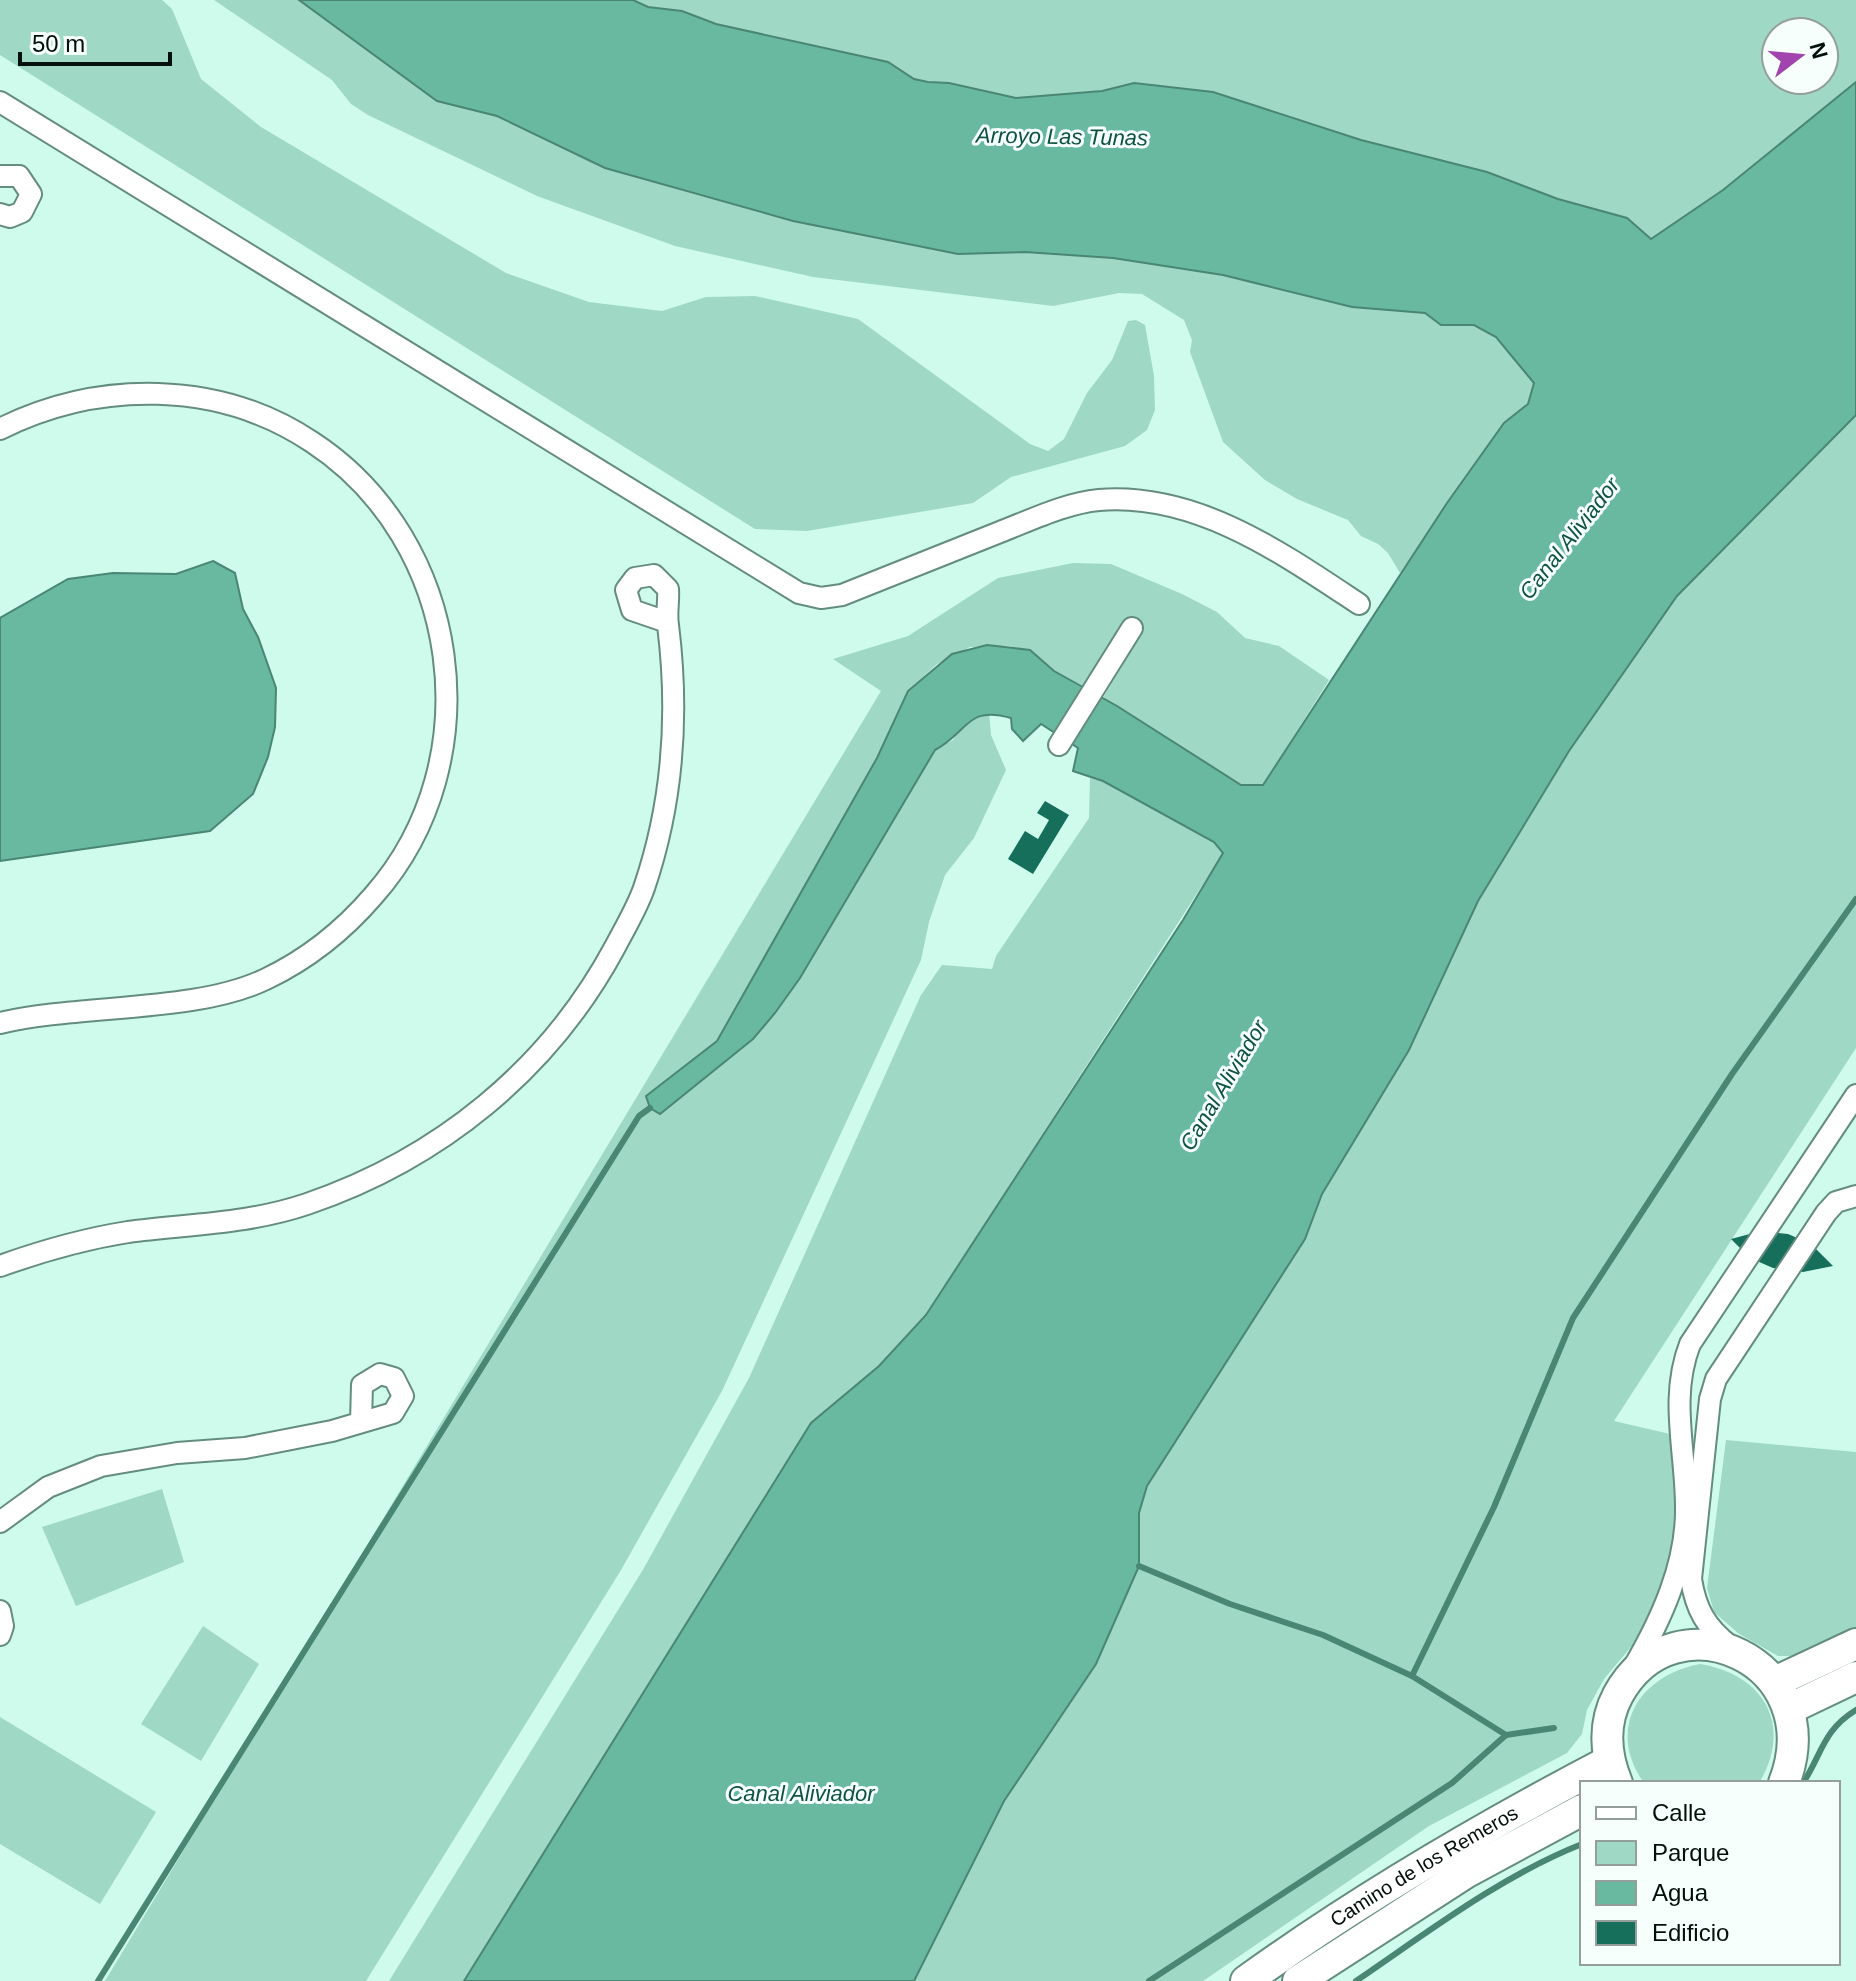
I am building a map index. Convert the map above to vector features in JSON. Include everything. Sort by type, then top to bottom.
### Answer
[{"type":"main road","points":[[1775,1682],[1856,1644]]},
{"type":"main road","name":"Camino de los Remeros","points":[[1593,1781],[1613,1772],[1607,1731],[1612,1706],[1625,1684],[1642,1665],[1665,1652],[1689,1646],[1715,1646],[1740,1654],[1761,1668],[1775,1682],[1789,1709],[1795,1735],[1793,1761],[1785,1781]]},
{"type":"main road","points":[[1789,1709],[1856,1677]]},
{"type":"main road","name":"Camino de los Remeros","points":[[1246,1981],[1452,1846],[1580,1787]]},
{"type":"main road","name":"Camino de los Remeros","points":[[1298,1981],[1467,1872],[1580,1811]]},
{"type":"street","points":[[0,102],[799,593],[821,598],[842,595],[1044,515],[1097,500],[1137,500],[1195,513],[1270,545],[1359,604]]},
{"type":"street","points":[[0,176],[19,176],[25,180],[31,194],[22,212],[10,217],[0,214]]},
{"type":"street","points":[[0,429],[46,408],[80,400],[171,393],[251,412],[311,441],[361,485],[387,517],[414,559],[440,633],[448,679],[443,750],[426,815],[388,879],[354,918],[323,945],[263,981],[231,991],[72,1010],[0,1023]]},
{"type":"street","points":[[0,1266],[74,1242],[235,1222],[306,1204],[413,1156],[516,1081],[571,1019],[588,994],[644,890],[656,846],[675,732],[675,689],[667,622]]},
{"type":"street","points":[[1059,745],[1132,628]]},
{"type":"street","points":[[1625,1684],[1657,1626],[1681,1555],[1686,1509],[1678,1403],[1680,1370],[1690,1344],[1856,1095]]},
{"type":"street","points":[[1740,1654],[1710,1631],[1695,1606],[1691,1579],[1710,1399],[1725,1363],[1826,1213],[1836,1202],[1856,1196]]},
{"type":"street","points":[[0,1522],[48,1487],[101,1466],[177,1453],[245,1448],[361,1422]]},
{"type":"street","points":[[0,1611],[3,1626],[0,1635]]},
{"type":"green space","points":[[0,0],[162,0],[172,9],[201,79],[261,127],[506,273],[589,302],[662,311],[706,297],[755,296],[858,319],[1030,444],[1048,451],[1064,439],[1087,393],[1112,360],[1128,321],[1136,320],[1145,325],[1154,376],[1155,410],[1147,430],[1125,446],[1011,477],[973,503],[807,531],[755,529],[0,55]]},
{"type":"green space","points":[[214,0],[299,0],[437,101],[497,116],[605,168],[793,221],[958,254],[1025,252],[1113,258],[1223,275],[1352,307],[1425,313],[1441,325],[1474,325],[1496,337],[1534,383],[1528,404],[1504,423],[1400,573],[1388,553],[1361,536],[1348,520],[1297,499],[1265,480],[1223,442],[1190,352],[1192,340],[1184,320],[1142,294],[1119,293],[1053,306],[813,277],[675,246],[537,196],[368,115],[351,104],[332,80]]},
{"type":"green space","points":[[633,0],[1856,0],[1856,82],[1840,95],[1840,16],[1760,16],[1760,96],[1839,96],[1723,190],[1651,239],[1627,218],[1558,199],[1487,172],[1361,140],[1213,92],[1134,83],[1102,91],[1016,98],[949,83],[914,79],[888,62],[716,24],[683,11],[648,7]]},
{"type":"green space","points":[[1856,415],[1856,1048],[1614,1421],[1670,1434],[1676,1512],[1671,1560],[1647,1628],[1604,1679],[1587,1710],[1582,1734],[1567,1753],[1429,1826],[1203,1981],[914,1981],[1004,1801],[1096,1664],[1139,1566],[1139,1513],[1147,1486],[1305,1239],[1322,1194],[1409,1050],[1478,901],[1569,751],[1677,596]]},
{"type":"green space","points":[[1073,563],[1111,564],[1182,594],[1217,612],[1245,638],[1279,646],[1329,680],[1263,785],[1241,786],[1103,698],[1143,631],[1128,620],[1085,687],[1054,671],[1030,650],[1008,646],[970,647],[937,664],[908,691],[877,758],[717,1041],[647,1096],[753,1039],[800,978],[935,750],[953,740],[965,722],[989,711],[991,735],[1006,770],[974,838],[945,875],[929,922],[921,960],[722,1391],[621,1570],[366,1981],[105,1981],[881,691],[833,659],[908,636],[998,578]]},
{"type":"green space","points":[[1090,778],[1103,781],[1215,842],[1223,853],[926,1315],[879,1366],[811,1423],[464,1981],[389,1981],[644,1568],[749,1378],[921,995],[942,965],[992,969],[996,956],[1089,818]]},
{"type":"green space","points":[[1726,1440],[1856,1452],[1856,1632],[1795,1656],[1778,1656],[1739,1634],[1714,1612],[1707,1588]]},
{"type":"green space","points":[[162,1489],[184,1562],[76,1606],[42,1527]]},
{"type":"green space","points":[[203,1626],[259,1664],[201,1761],[141,1724]]},
{"type":"green space","points":[[1700,1664],[1722,1670],[1756,1691],[1772,1722],[1773,1741],[1769,1762],[1760,1781],[1643,1781],[1633,1763],[1628,1743],[1629,1724],[1635,1707],[1646,1692],[1679,1670]]},
{"type":"green space","points":[[0,1717],[156,1812],[100,1904],[0,1844]]},
{"type":"water","name":"Canal Aliviador","points":[[299,0],[633,0],[648,7],[682,11],[716,24],[888,62],[914,79],[949,83],[1016,98],[1102,91],[1134,83],[1213,92],[1361,140],[1487,172],[1558,199],[1627,218],[1651,239],[1723,190],[1856,82],[1856,415],[1677,596],[1569,751],[1478,901],[1409,1050],[1322,1194],[1305,1239],[1147,1486],[1139,1513],[1139,1566],[1096,1664],[1004,1801],[914,1981],[464,1981],[811,1423],[879,1366],[926,1315],[1183,920],[1223,853],[1214,842],[1103,781],[1073,771],[1078,748],[1041,724],[1023,741],[1012,729],[1011,718],[985,715],[976,718],[935,750],[800,978],[753,1039],[660,1114],[650,1108],[646,1096],[717,1041],[877,758],[908,691],[952,654],[987,645],[1030,650],[1054,671],[1117,706],[1241,785],[1263,785],[1447,503],[1504,423],[1528,404],[1534,383],[1496,337],[1474,325],[1441,325],[1425,313],[1352,307],[1223,275],[1113,258],[1025,252],[958,254],[793,221],[605,168],[497,116],[437,101]]},
{"type":"water","points":[[213,561],[235,573],[243,609],[258,637],[276,688],[275,727],[268,757],[253,794],[210,831],[0,861],[0,618],[68,579],[113,573],[176,574]]},
{"type":"building","points":[[1045,801],[1069,815],[1033,874],[1008,859],[1025,831],[1038,839],[1049,820],[1037,813]]},
{"type":"building","points":[[1761,1231],[1788,1234],[1811,1244],[1833,1266],[1803,1272],[1773,1268],[1750,1258],[1731,1239]]},
{"type":"waterway","points":[[1412,1676],[1494,1507],[1573,1318],[1732,1074],[1856,899]]},
{"type":"waterway","points":[[98,1981],[639,1116],[650,1108]]},
{"type":"waterway","points":[[1139,1566],[1230,1604],[1323,1635],[1412,1676],[1506,1735]]},
{"type":"waterway","points":[[1804,1781],[1830,1734],[1856,1710]]},
{"type":"waterway","points":[[1149,1981],[1452,1783],[1506,1735],[1554,1728]]},
{"type":"waterway","points":[[1356,1981],[1494,1888],[1580,1845]]},
{"type":"water label","name":"Arroyo Las Tunas","points":[[1062,136]]}]
